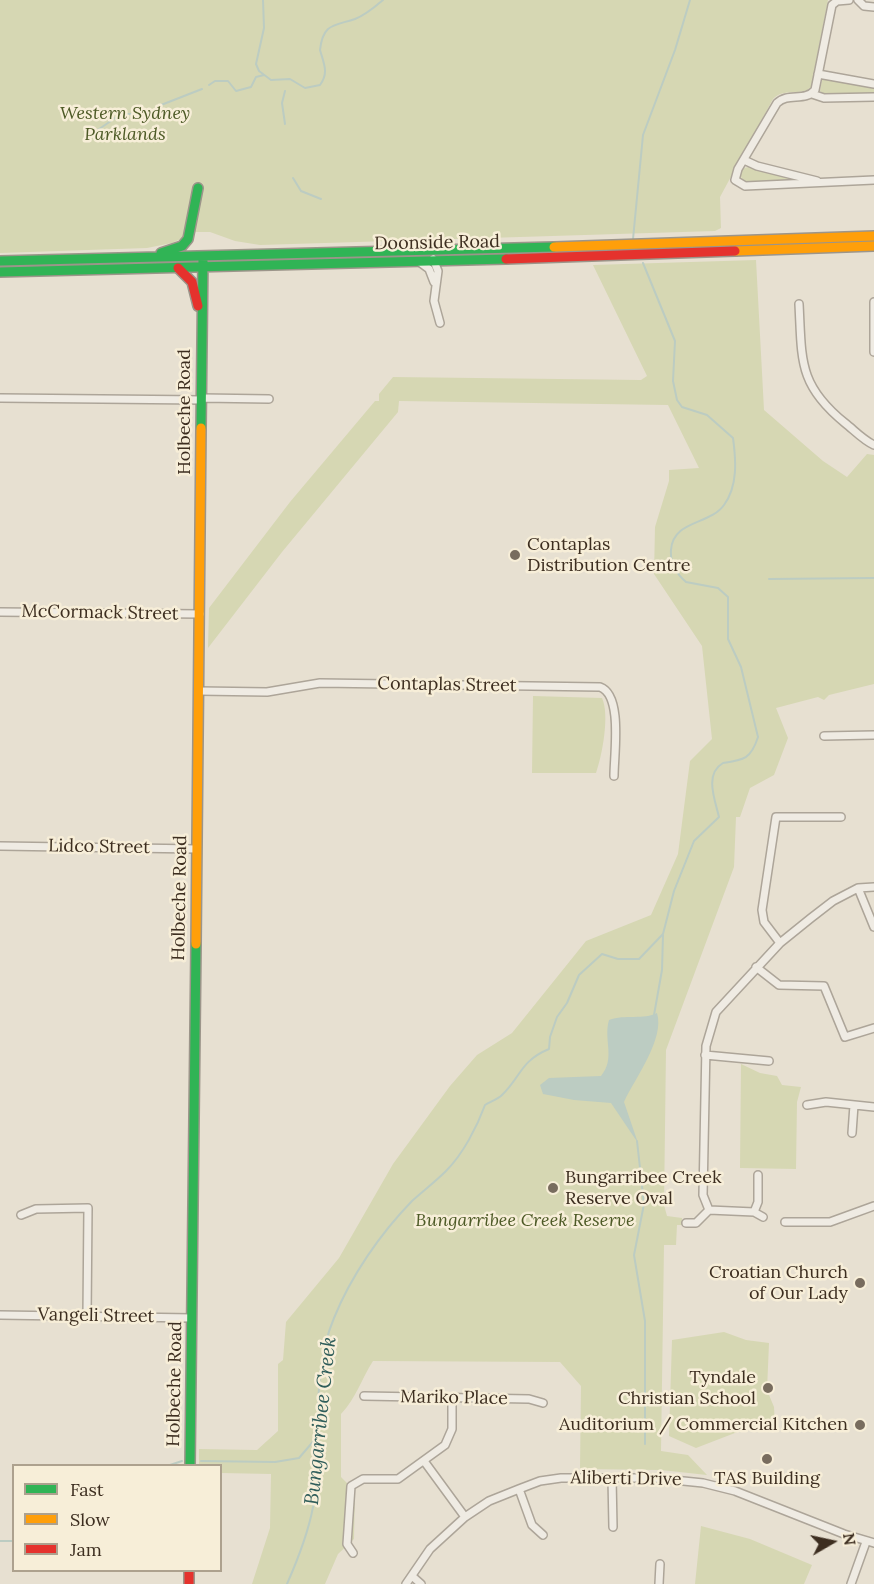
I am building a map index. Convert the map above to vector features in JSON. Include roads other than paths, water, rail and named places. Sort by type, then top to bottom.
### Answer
[{"type":"main road","points":[[150,256],[178,248],[188,240],[192,232],[198,188]]},
{"type":"main road","name":"Doonside Road","points":[[0,261],[874,236]]},
{"type":"main road","name":"Doonside Road","points":[[0,272],[874,246]]},
{"type":"main road","name":"Holbeche Road","points":[[190,1464],[202,255]]},
{"type":"main road","name":"Holbeche Road","points":[[177,267],[188,276],[197,293],[198,316],[202,332]]},
{"type":"street","points":[[812,94],[816,88],[832,5],[837,1],[849,0]]},
{"type":"street","points":[[858,0],[864,6],[874,7]]},
{"type":"street","points":[[818,74],[874,84]]},
{"type":"street","points":[[874,97],[824,98],[812,94],[780,100],[735,176],[740,184],[874,180]]},
{"type":"street","points":[[744,160],[758,166],[820,182]]},
{"type":"street","points":[[420,250],[433,260],[438,271]]},
{"type":"street","points":[[415,260],[426,265],[434,282]]},
{"type":"street","points":[[440,323],[434,301],[434,282],[442,266],[459,260]]},
{"type":"street","points":[[874,302],[874,352]]},
{"type":"street","points":[[799,304],[802,363],[810,384],[823,405],[874,445]]},
{"type":"street","points":[[0,398],[269,399]]},
{"type":"street","name":"McCormack Street","points":[[0,612],[200,614]]},
{"type":"street","name":"Contaplas Street","points":[[199,691],[267,692],[320,683],[600,687],[608,691],[614,704],[614,776]]},
{"type":"street","points":[[824,736],[874,735]]},
{"type":"street","points":[[780,943],[764,922],[762,910],[776,817],[840,817]]},
{"type":"street","name":"Lidco Street","points":[[0,846],[197,849]]},
{"type":"street","points":[[709,1210],[703,1195],[705,1055],[708,1033],[716,1012],[780,943],[833,901],[858,888],[874,887]]},
{"type":"street","points":[[858,888],[874,927]]},
{"type":"street","points":[[756,967],[778,985],[824,986],[845,1037],[874,1028]]},
{"type":"street","points":[[705,1055],[769,1061]]},
{"type":"street","points":[[807,1105],[826,1102],[874,1107]]},
{"type":"street","points":[[852,1134],[854,1105]]},
{"type":"street","points":[[754,1212],[758,1202],[758,1175]]},
{"type":"street","points":[[785,1222],[830,1222],[874,1207]]},
{"type":"street","points":[[21,1215],[36,1209],[88,1208],[87,1316]]},
{"type":"street","points":[[686,1223],[696,1223],[709,1210],[754,1212],[763,1217]]},
{"type":"street","name":"Vangeli Street","points":[[0,1315],[192,1318]]},
{"type":"street","name":"Mariko Place","points":[[364,1396],[452,1400],[529,1399],[543,1403]]},
{"type":"street","points":[[353,1553],[347,1544],[351,1486],[363,1479],[398,1479],[445,1445],[451,1436],[452,1400]]},
{"type":"street","points":[[424,1461],[465,1517]]},
{"type":"street","name":"Aliberti Drive","points":[[406,1584],[430,1549],[465,1517],[489,1501],[519,1488],[540,1481],[561,1478],[685,1480],[735,1491],[870,1543]]},
{"type":"street","points":[[612,1478],[613,1527]]},
{"type":"street","points":[[519,1488],[532,1525],[543,1535]]},
{"type":"street","points":[[851,1584],[870,1543]]},
{"type":"street","points":[[659,1584],[660,1564]]},
{"type":"street","points":[[412,1576],[421,1584]]},
{"type":"waterway","points":[[263,0],[264,28],[256,64],[259,71],[271,80],[290,79],[305,88],[320,85],[323,81],[325,68],[320,50],[327,30],[358,18],[383,0]]},
{"type":"waterway","name":"Bungarribee Creek","points":[[633,239],[643,135],[675,50],[690,0]]},
{"type":"waterway","points":[[209,85],[215,81],[228,81],[236,91],[251,87],[256,77],[264,75]]},
{"type":"waterway","points":[[161,105],[202,89]]},
{"type":"waterway","points":[[285,91],[282,103],[285,124]]},
{"type":"waterway","points":[[86,138],[121,114],[148,114],[152,111]]},
{"type":"waterway","points":[[293,178],[301,191],[321,199]]},
{"type":"waterway","name":"Bungarribee Creek","points":[[287,1584],[302,1546],[313,1507],[319,1387],[326,1341],[349,1287],[367,1256],[389,1227],[412,1201],[442,1175],[458,1157],[474,1131],[485,1105],[502,1095],[526,1064],[549,1049],[550,1037],[557,1017],[567,1003],[579,975],[602,954],[618,959],[639,959],[663,934],[674,891],[694,841],[719,817],[712,788],[714,774],[723,763],[746,757],[753,750],[758,737],[741,667],[728,639],[728,597],[718,588],[686,582],[675,568],[671,555],[673,540],[678,533],[718,511],[729,498],[735,473],[733,438],[707,415],[682,407],[677,400],[673,381],[675,341],[643,263]]},
{"type":"waterway","points":[[769,579],[874,578]]},
{"type":"waterway","points":[[654,1015],[662,970],[663,935]]},
{"type":"waterway","points":[[637,1141],[644,1204],[634,1255],[645,1321],[645,1444]]},
{"type":"waterway","points":[[201,1461],[275,1462],[299,1458],[317,1437]]},
{"type":"waterway","points":[[173,1464],[182,1461]]},
{"type":"waterway","points":[[0,1541],[12,1541]]},
{"type":"place","name":"Contaplas Distribution Centre","points":[[515,555]]},
{"type":"place","name":"Bungarribee Creek Reserve Oval","points":[[553,1188]]},
{"type":"place","name":"Croatian Church of Our Lady","points":[[860,1283]]},
{"type":"place","name":"Tyndale Christian School","points":[[768,1388]]},
{"type":"place","name":"Auditorium / Commercial Kitchen","points":[[860,1425]]},
{"type":"place","name":"TAS Building","points":[[767,1459]]},
{"type":"park label","name":"Western Sydney Parklands","points":[[125,124]]},
{"type":"park label","name":"Bungarribee Creek Reserve","points":[[525,1221]]}]
